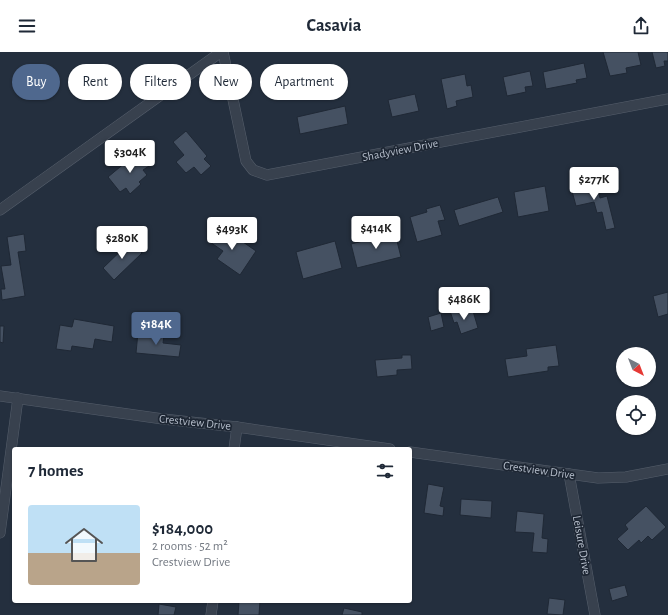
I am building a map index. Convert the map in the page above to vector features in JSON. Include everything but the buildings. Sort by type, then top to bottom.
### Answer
[{"type":"street","name":"Shadyview Drive","points":[[222,52],[246,161],[253,170],[267,175],[668,99]]},
{"type":"street","points":[[1,207],[222,52]]},
{"type":"street","name":"Crestview Drive","points":[[0,396],[376,447]]},
{"type":"street","points":[[0,532],[18,398]]},
{"type":"street","points":[[234,447],[237,427]]},
{"type":"street","name":"Crestview Drive","points":[[412,452],[598,478],[626,477],[668,469]]},
{"type":"street","name":"Leisure Drive","points":[[569,474],[595,615]]},
{"type":"street","points":[[211,615],[213,603]]}]
